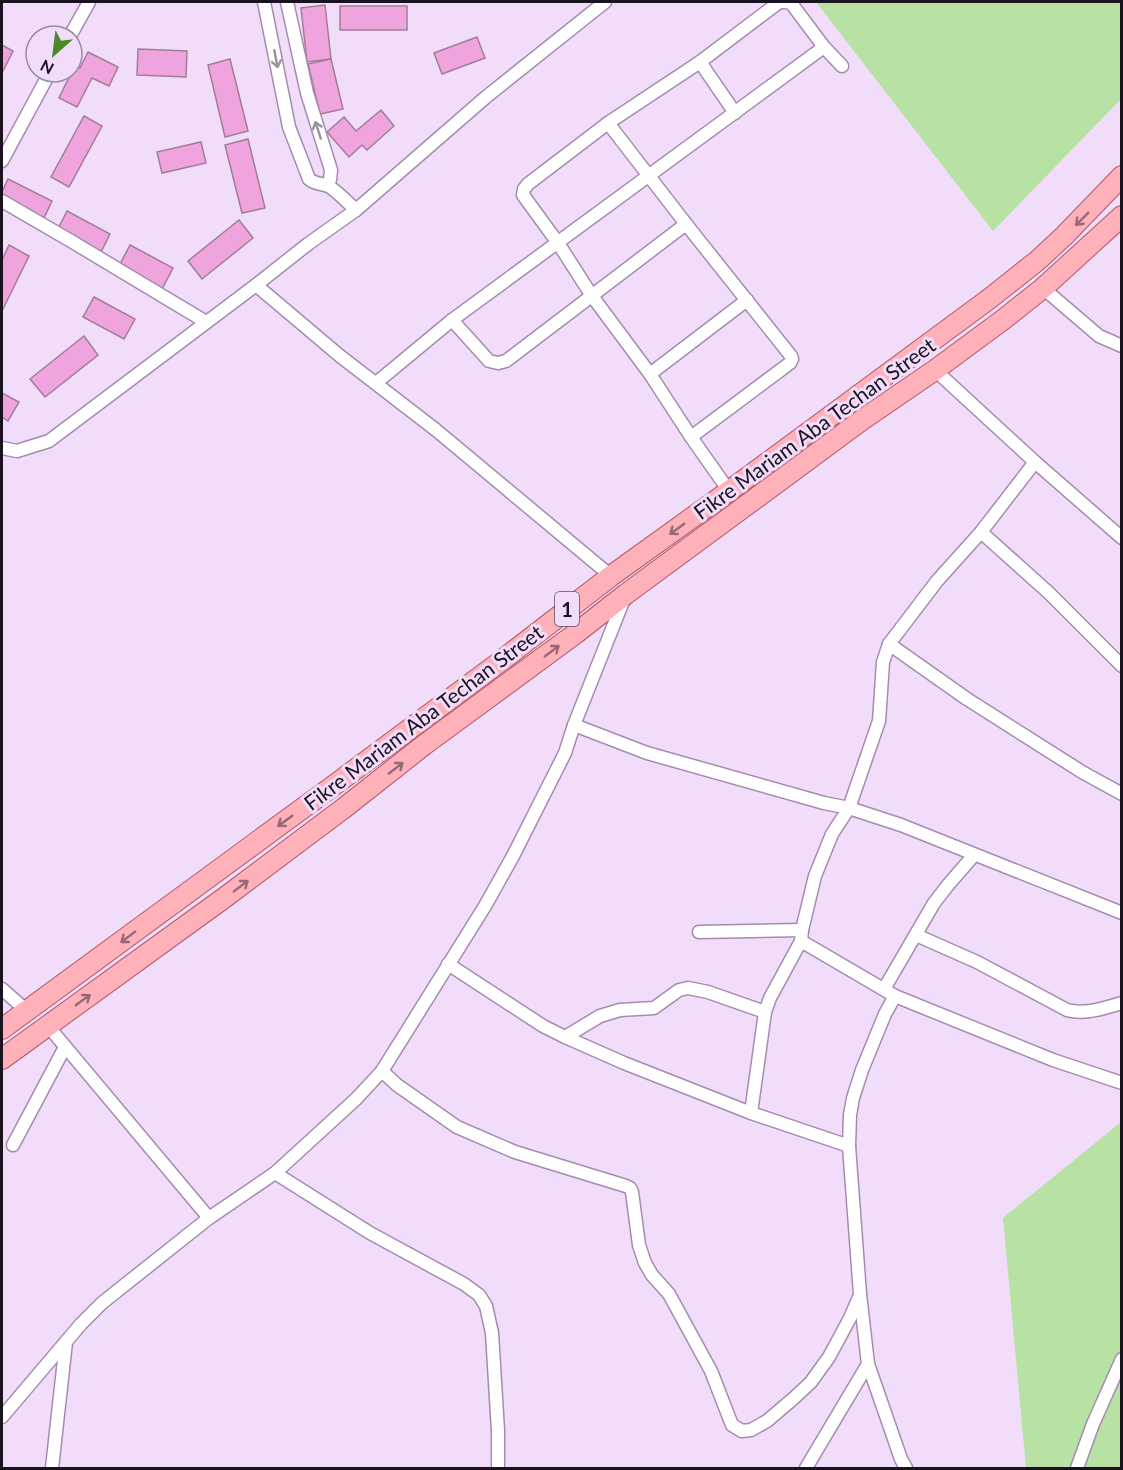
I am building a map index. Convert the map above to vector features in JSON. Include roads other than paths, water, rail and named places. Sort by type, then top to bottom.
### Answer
[{"type":"main road","name":"Fikre Mariam Aba Techan Street","points":[[2,1029],[333,786],[611,576],[942,334],[1036,261],[1064,236],[1122,176]]},
{"type":"main road","name":"Fikre Mariam Aba Techan Street","points":[[2,1059],[289,850],[424,745],[626,594],[862,420],[935,370],[1043,288],[1120,222]]},
{"type":"street","points":[[77,24],[89,2]]},
{"type":"street","points":[[264,2],[289,127],[309,179],[313,183],[327,185],[356,210]]},
{"type":"street","points":[[287,2],[307,93],[331,170],[327,185]]},
{"type":"street","points":[[2,448],[17,451],[49,441],[356,210],[486,97],[605,2]]},
{"type":"street","points":[[729,491],[650,374],[592,296],[558,243],[523,195],[524,189],[608,123],[700,62],[778,3],[791,3],[824,47],[842,66]]},
{"type":"street","points":[[376,383],[452,320],[824,47]]},
{"type":"street","points":[[700,62],[735,113]]},
{"type":"street","points":[[2,161],[44,84]]},
{"type":"street","points":[[608,123],[792,359],[790,363],[691,437]]},
{"type":"street","points":[[2,201],[206,322]]},
{"type":"street","points":[[452,320],[489,361],[498,363],[506,361],[686,224]]},
{"type":"street","points":[[256,285],[340,356],[436,430],[611,576]]},
{"type":"street","points":[[1043,288],[1100,336],[1122,346]]},
{"type":"street","points":[[650,374],[747,300]]},
{"type":"street","points":[[935,370],[1122,538]]},
{"type":"street","points":[[751,1113],[765,1012],[802,935],[815,876],[832,834],[849,808],[879,722],[883,662],[889,644],[937,580],[981,532],[1035,462]]},
{"type":"street","points":[[981,532],[1049,593],[1122,666]]},
{"type":"street","points":[[2,1417],[102,1303],[209,1218],[275,1173],[356,1099],[382,1071],[485,906],[513,856],[565,753],[626,594]]},
{"type":"street","points":[[889,644],[967,699],[1082,772],[1122,794]]},
{"type":"street","points":[[574,725],[647,753],[849,808],[902,825],[1122,913]]},
{"type":"street","points":[[906,1468],[868,1364],[860,1294],[849,1146],[850,1115],[862,1070],[885,1014],[890,993],[916,935],[934,903],[974,855]]},
{"type":"street","points":[[699,933],[802,935],[890,993],[1053,1060],[1122,1083]]},
{"type":"street","points":[[916,935],[977,962],[1067,1010],[1083,1012],[1122,1003]]},
{"type":"street","points":[[448,964],[543,1026],[565,1037],[751,1113],[849,1146]]},
{"type":"street","points":[[565,1037],[600,1016],[620,1010],[654,1008],[679,990],[688,988],[708,992],[765,1012]]},
{"type":"street","points":[[2,989],[27,1011]]},
{"type":"street","points":[[48,1026],[209,1218]]},
{"type":"street","points":[[13,1145],[65,1047]]},
{"type":"street","points":[[382,1071],[397,1085],[457,1127],[515,1152],[630,1188],[639,1245],[645,1263],[652,1275],[669,1294],[711,1371],[732,1425],[742,1431],[751,1430],[767,1421],[811,1382],[829,1357],[860,1294]]},
{"type":"street","points":[[275,1173],[370,1233],[464,1284],[479,1295],[486,1306],[492,1333],[498,1468]]},
{"type":"street","points":[[52,1468],[66,1342]]},
{"type":"street","points":[[1077,1468],[1093,1424],[1122,1359]]},
{"type":"street","points":[[806,1468],[868,1364]]}]
